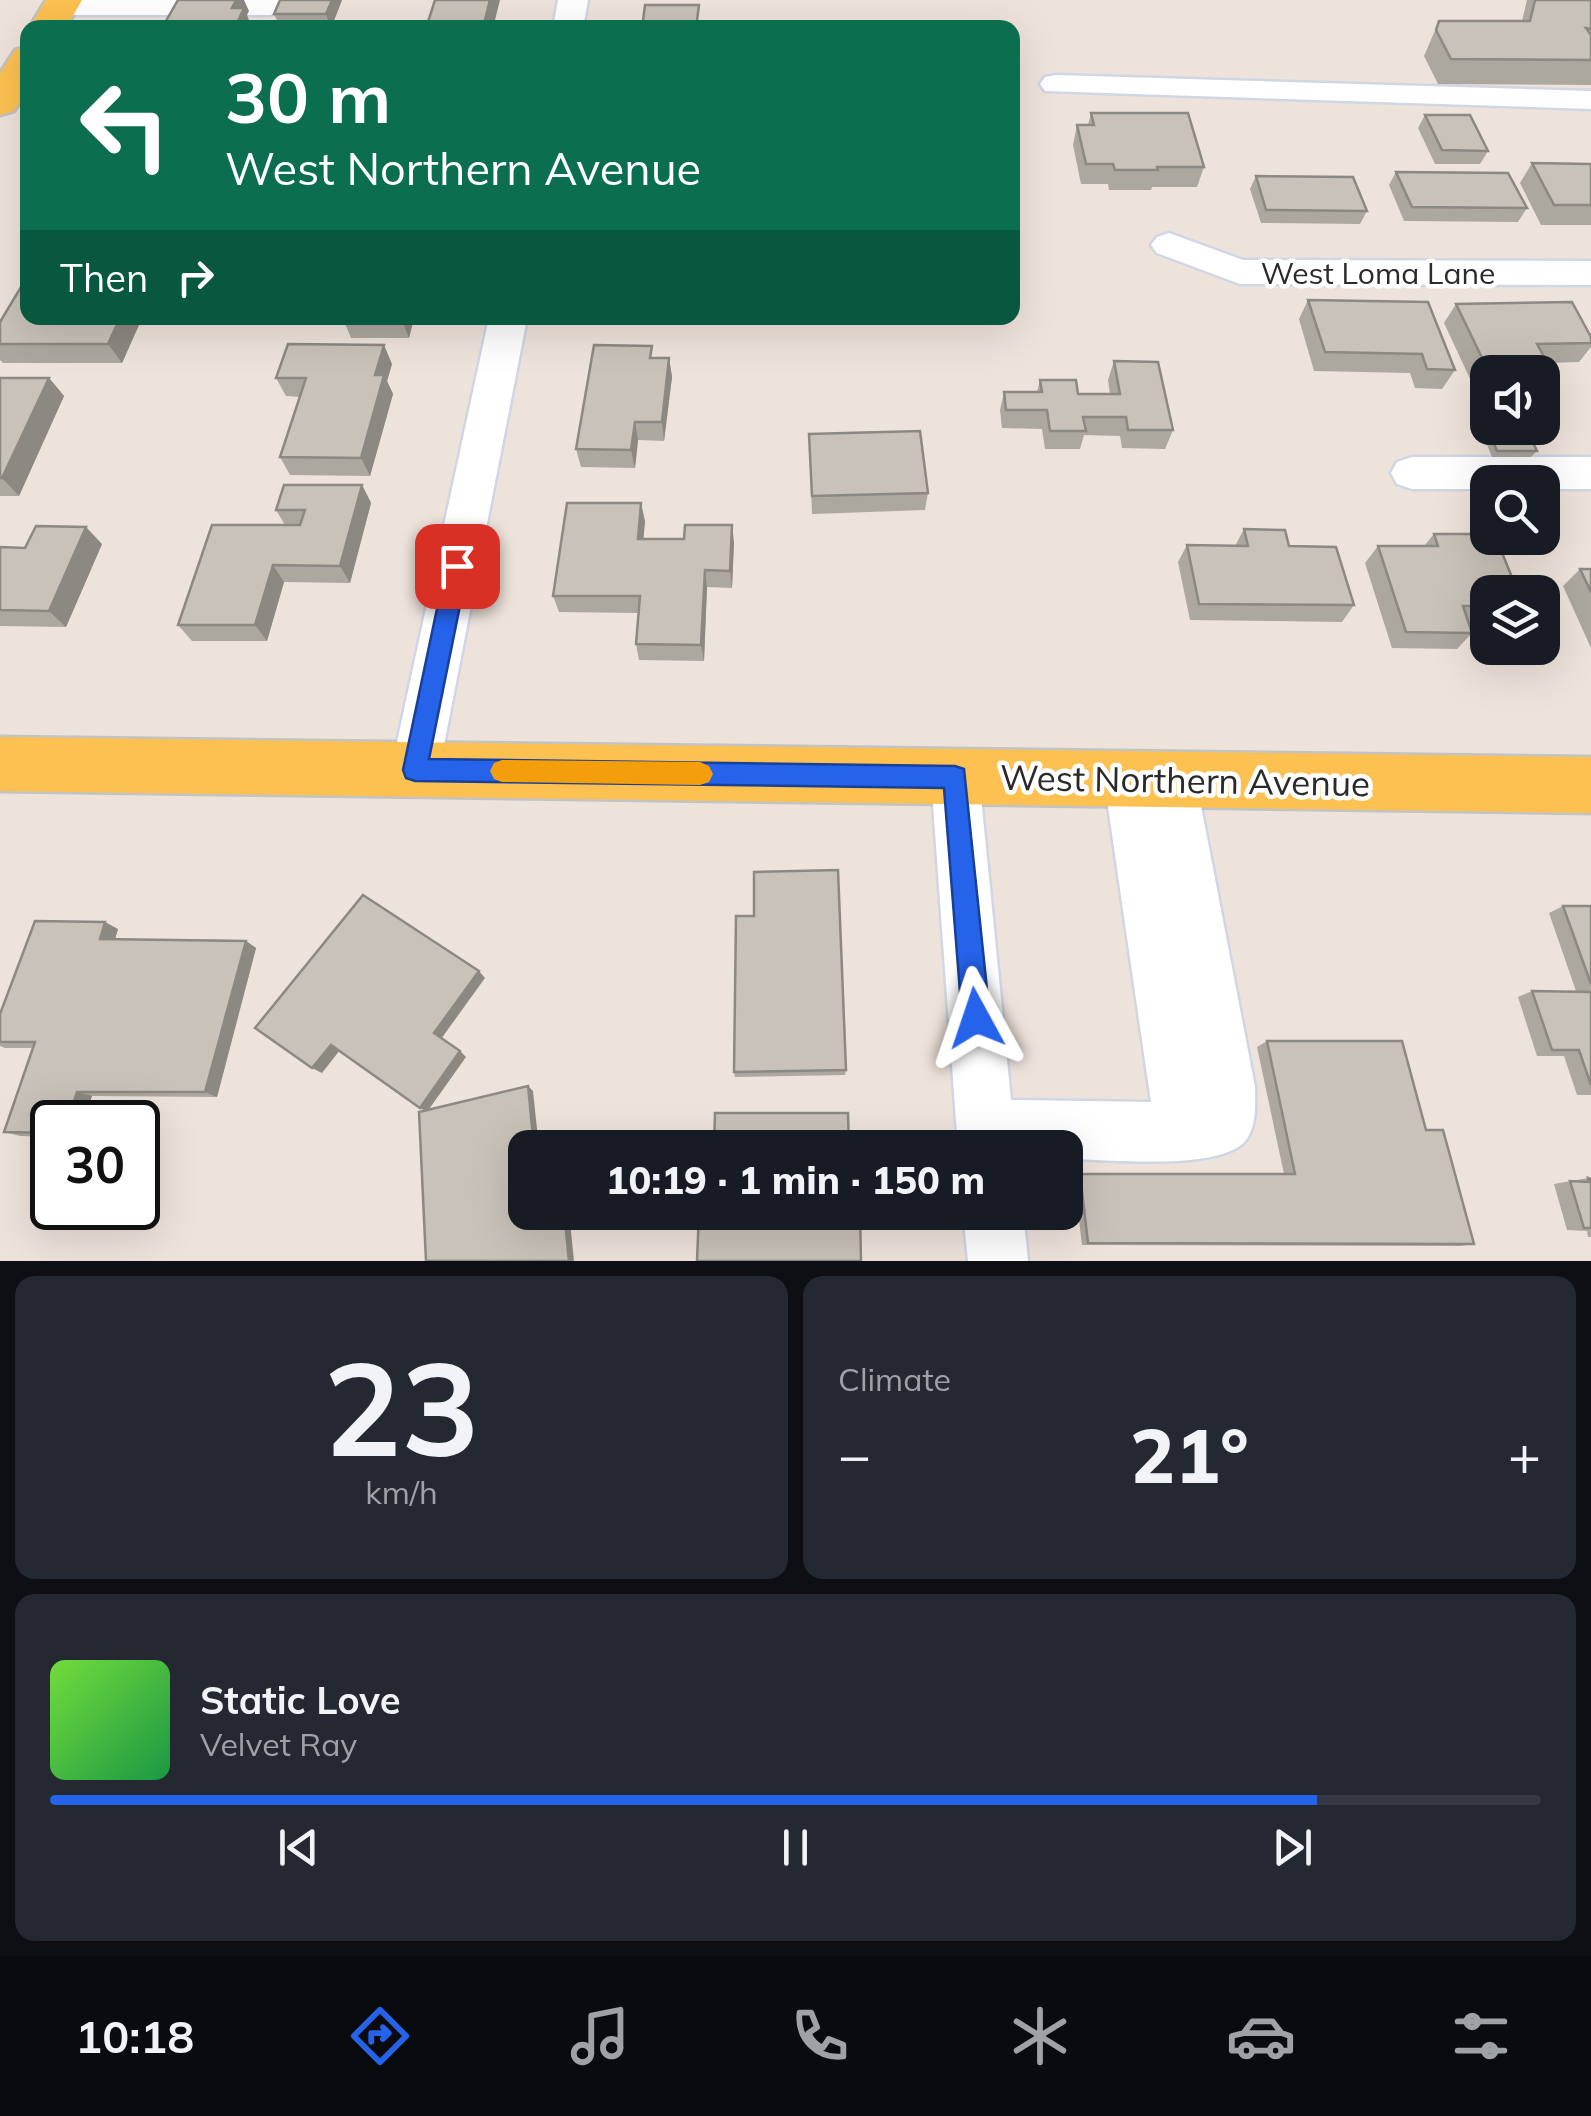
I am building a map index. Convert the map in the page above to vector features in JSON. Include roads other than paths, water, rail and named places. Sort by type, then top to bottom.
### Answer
[{"type":"main road","points":[[0,102],[20,71]]},
{"type":"main road","name":"West Northern Avenue","points":[[0,764],[1591,785]]},
{"type":"street","points":[[57,11],[270,6]]},
{"type":"street","points":[[1056,84],[1591,100]]},
{"type":"street","name":"West Loma Lane","points":[[1169,245],[1240,272],[1591,274]]},
{"type":"street","points":[[415,770],[507,325]]},
{"type":"street","points":[[1412,473],[1591,474]]},
{"type":"street","points":[[955,777],[986,1130]]},
{"type":"street","points":[[1083,1133],[1205,1126],[1150,779]]},
{"type":"street","points":[[995,1230],[998,1261]]}]
